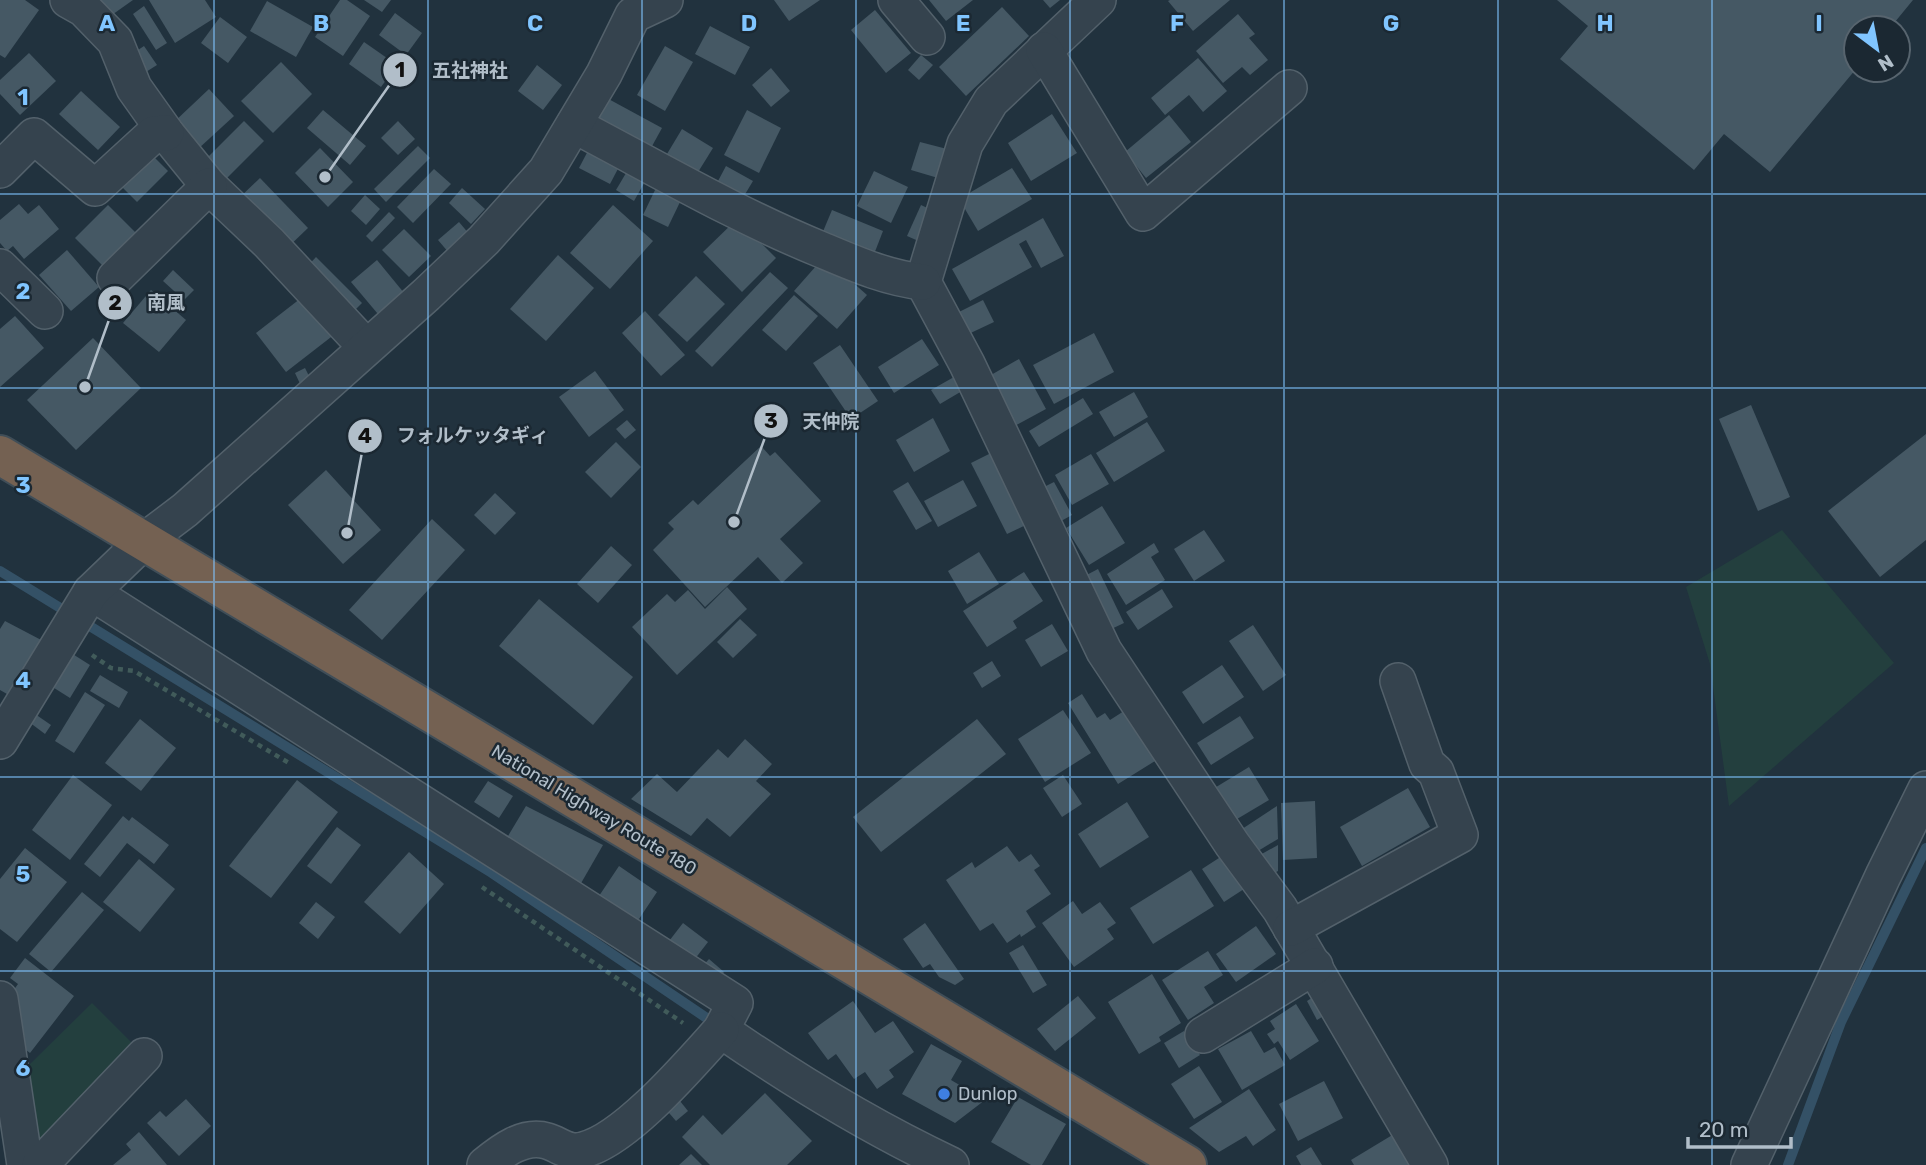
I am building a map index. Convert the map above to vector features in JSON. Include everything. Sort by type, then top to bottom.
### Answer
[{"type":"highway","name":"National Highway Route 180","points":[[0,455],[1187,1165]]},
{"type":"street","points":[[68,0],[84,9],[115,41],[134,88],[209,186],[269,243],[366,347]]},
{"type":"street","points":[[0,741],[91,593],[144,541],[186,510],[484,240],[546,171],[574,125],[604,74],[623,8],[665,0]]},
{"type":"street","points":[[896,0],[926,37]]},
{"type":"street","points":[[1098,0],[991,101],[965,144],[923,282],[967,364],[1104,651],[1232,844],[1280,909],[1430,1165]]},
{"type":"street","points":[[1044,50],[1143,213],[1289,88]]},
{"type":"street","points":[[574,125],[782,234],[875,272],[898,279],[923,282]]},
{"type":"street","points":[[0,170],[34,136],[95,188],[154,134],[166,133]]},
{"type":"street","points":[[115,278],[209,186]]},
{"type":"street","points":[[0,268],[45,311]]},
{"type":"street","points":[[91,593],[735,1003],[715,1036],[654,1102],[596,1145],[569,1151],[548,1141],[530,1138],[514,1145],[485,1165]]},
{"type":"street","points":[[1291,928],[1460,835],[1436,772],[1427,764],[1398,681]]},
{"type":"street","points":[[1749,1165],[1853,939],[1926,789]]},
{"type":"street","points":[[1203,1035],[1315,966]]},
{"type":"street","points":[[0,999],[25,1165]]},
{"type":"street","points":[[715,1036],[879,1129],[951,1165]]},
{"type":"street","points":[[40,1165],[144,1056]]},
{"type":"path","points":[[66,632],[111,668],[134,671],[291,765]]},
{"type":"path","points":[[479,884],[715,1036]]},
{"type":"green space","points":[[1782,530],[1894,663],[1729,806],[1710,664],[1686,587]]},
{"type":"green space","points":[[92,1003],[133,1044],[30,1150],[25,1069]]},
{"type":"building","points":[[0,0],[25,0],[39,10],[5,58],[0,55]]},
{"type":"building","points":[[96,0],[133,0],[109,17]]},
{"type":"building","points":[[149,0],[205,0],[216,17],[175,43]]},
{"type":"building","points":[[340,0],[347,0],[370,16],[343,56],[315,37]]},
{"type":"building","points":[[364,0],[391,0],[382,12]]},
{"type":"building","points":[[774,0],[820,0],[789,21]]},
{"type":"building","points":[[929,0],[973,0],[946,21]]},
{"type":"building","points":[[1043,0],[1060,0],[1050,8]]},
{"type":"building","points":[[1230,0],[1193,31],[1168,1]]},
{"type":"building","points":[[1557,0],[1913,0],[1902,14],[1842,14],[1843,84],[1770,172],[1724,134],[1694,170],[1560,59],[1588,26]]},
{"type":"building","points":[[267,1],[313,27],[296,57],[250,31]]},
{"type":"building","points":[[144,6],[167,43],[156,50],[133,14]]},
{"type":"building","points":[[1002,7],[1029,36],[966,96],[939,67]]},
{"type":"building","points":[[875,10],[911,53],[886,73],[851,30]]},
{"type":"building","points":[[395,13],[422,33],[406,55],[379,35]]},
{"type":"building","points":[[1238,14],[1255,34],[1249,38],[1268,60],[1250,75],[1242,67],[1223,83],[1196,51]]},
{"type":"building","points":[[220,17],[247,37],[228,63],[201,43]]},
{"type":"building","points":[[710,26],[750,47],[735,75],[695,54]]},
{"type":"building","points":[[364,42],[397,65],[381,87],[349,64]]},
{"type":"building","points":[[144,46],[157,65],[138,77],[126,58]]},
{"type":"building","points":[[665,46],[693,62],[665,111],[637,95]]},
{"type":"building","points":[[29,53],[56,81],[20,115],[0,94],[0,80]]},
{"type":"building","points":[[921,55],[933,65],[919,80],[908,70]]},
{"type":"building","points":[[1198,58],[1227,91],[1203,112],[1189,95],[1165,115],[1151,98]]},
{"type":"building","points":[[281,62],[312,94],[273,133],[241,101]]},
{"type":"building","points":[[537,65],[562,85],[543,110],[518,91]]},
{"type":"building","points":[[771,68],[790,91],[771,107],[752,85]]},
{"type":"building","points":[[209,89],[234,116],[198,149],[173,123]]},
{"type":"building","points":[[81,91],[120,127],[98,150],[59,114]]},
{"type":"building","points":[[603,96],[662,128],[646,157],[587,125]]},
{"type":"building","points":[[323,110],[366,146],[350,165],[307,128]]},
{"type":"building","points":[[747,110],[781,128],[759,173],[724,155]]},
{"type":"building","points":[[1052,114],[1077,153],[1031,181],[1008,143]]},
{"type":"building","points":[[1169,115],[1191,142],[1146,178],[1125,152]]},
{"type":"building","points":[[244,121],[264,141],[225,180],[205,160]]},
{"type":"building","points":[[398,121],[415,139],[398,155],[381,138]]},
{"type":"building","points":[[682,129],[713,148],[695,177],[664,159]]},
{"type":"building","points":[[920,142],[947,149],[938,178],[911,170]]},
{"type":"building","points":[[418,146],[430,158],[386,202],[374,189]]},
{"type":"building","points":[[590,147],[621,163],[610,184],[579,168]]},
{"type":"building","points":[[320,148],[353,182],[328,207],[295,173]]},
{"type":"building","points":[[151,154],[168,171],[137,202],[120,185]]},
{"type":"building","points":[[726,166],[753,181],[744,196],[718,181]]},
{"type":"building","points":[[629,168],[647,178],[634,201],[616,190]]},
{"type":"building","points":[[1012,168],[1032,199],[978,231],[959,199]]},
{"type":"building","points":[[434,169],[451,184],[413,223],[397,207]]},
{"type":"building","points":[[874,171],[908,187],[891,223],[857,206]]},
{"type":"building","points":[[260,178],[308,228],[284,251],[236,201]]},
{"type":"building","points":[[462,188],[485,209],[471,224],[449,203]]},
{"type":"building","points":[[656,188],[681,200],[668,227],[643,215]]},
{"type":"building","points":[[365,195],[380,209],[366,225],[351,211]]},
{"type":"building","points":[[19,204],[28,214],[39,205],[59,229],[24,259],[13,246],[7,251],[0,243],[0,220]]},
{"type":"building","points":[[108,205],[136,233],[103,266],[75,238]]},
{"type":"building","points":[[613,205],[653,241],[610,289],[570,253]]},
{"type":"building","points":[[921,205],[936,212],[923,243],[907,236]]},
{"type":"building","points":[[832,210],[883,231],[871,262],[819,241]]},
{"type":"building","points":[[389,212],[395,218],[372,242],[366,236]]},
{"type":"building","points":[[1043,218],[1064,256],[1041,268],[1026,240],[1019,244],[1032,267],[970,301],[952,269]]},
{"type":"building","points":[[737,219],[776,258],[742,292],[703,252]]},
{"type":"building","points":[[459,222],[470,235],[449,253],[438,240]]},
{"type":"building","points":[[404,229],[431,256],[409,277],[382,250]]},
{"type":"building","points":[[67,250],[99,287],[71,311],[39,275]]},
{"type":"building","points":[[558,255],[594,288],[546,341],[510,309]]},
{"type":"building","points":[[316,257],[362,303],[350,315],[305,269]]},
{"type":"building","points":[[824,257],[867,295],[837,329],[794,291]]},
{"type":"building","points":[[377,260],[409,299],[383,320],[351,282]]},
{"type":"building","points":[[173,270],[194,290],[184,300],[163,281]]},
{"type":"building","points":[[770,272],[788,288],[712,367],[695,351]]},
{"type":"building","points":[[696,276],[725,304],[687,342],[658,315]]},
{"type":"building","points":[[151,290],[186,320],[159,352],[123,323]]},
{"type":"building","points":[[305,295],[335,334],[286,372],[256,333]]},
{"type":"building","points":[[794,295],[818,316],[786,351],[762,330]]},
{"type":"building","points":[[983,300],[994,322],[960,338],[949,317]]},
{"type":"building","points":[[645,311],[685,355],[661,376],[622,333]]},
{"type":"building","points":[[15,316],[44,348],[0,387],[0,329]]},
{"type":"building","points":[[1094,333],[1114,372],[1054,404],[1033,365]]},
{"type":"building","points":[[93,338],[141,388],[76,450],[27,400]]},
{"type":"building","points":[[922,339],[939,365],[894,393],[878,367]]},
{"type":"building","points":[[840,345],[878,401],[851,419],[813,363]]},
{"type":"building","points":[[1019,359],[1046,409],[1011,428],[984,379]]},
{"type":"building","points":[[305,368],[312,382],[302,388],[295,373]]},
{"type":"building","points":[[595,371],[624,410],[589,437],[559,397]]},
{"type":"building","points":[[954,377],[962,391],[940,404],[931,390]]},
{"type":"building","points":[[1134,392],[1148,417],[1114,437],[1099,412]]},
{"type":"building","points":[[1083,398],[1093,414],[1039,447],[1029,431]]},
{"type":"building","points":[[1751,405],[1790,497],[1758,511],[1719,419]]},
{"type":"building","points":[[933,418],[950,451],[914,472],[896,440]]},
{"type":"building","points":[[627,420],[636,430],[625,439],[616,429]]},
{"type":"building","points":[[1147,422],[1165,451],[1114,482],[1096,453]]},
{"type":"building","points":[[1926,434],[1926,540],[1880,577],[1828,511]]},
{"type":"building","points":[[616,442],[641,467],[611,498],[585,472]]},
{"type":"building","points":[[761,446],[770,456],[775,452],[821,501],[780,539],[803,563],[782,583],[758,557],[705,607],[653,550],[674,529],[668,523],[693,500],[698,505]]},
{"type":"building","points":[[995,451],[1030,523],[1007,534],[971,463]]},
{"type":"building","points":[[1091,454],[1109,484],[1072,505],[1055,475]]},
{"type":"building","points":[[326,470],[381,530],[343,564],[288,505]]},
{"type":"building","points":[[963,480],[977,506],[938,527],[924,501]]},
{"type":"building","points":[[908,482],[932,521],[916,530],[893,491]]},
{"type":"building","points":[[1054,482],[1072,515],[1052,526],[1034,492]]},
{"type":"building","points":[[495,493],[516,513],[495,535],[474,515]]},
{"type":"building","points":[[1102,506],[1125,543],[1089,565],[1066,528]]},
{"type":"building","points":[[432,519],[465,550],[382,640],[349,610]]},
{"type":"building","points":[[1204,530],[1225,561],[1194,581],[1174,549]]},
{"type":"building","points":[[1154,543],[1159,552],[1151,557],[1165,580],[1126,605],[1107,574]]},
{"type":"building","points":[[611,546],[632,565],[598,603],[577,584]]},
{"type":"building","points":[[979,552],[999,584],[967,604],[948,571]]},
{"type":"building","points":[[1098,569],[1124,623],[1103,633],[1077,580]]},
{"type":"building","points":[[1024,572],[1043,601],[1013,621],[1017,628],[987,647],[963,611]]},
{"type":"building","points":[[727,587],[747,609],[677,675],[632,627],[667,594],[675,602],[688,590],[705,609]]},
{"type":"building","points":[[1162,589],[1173,607],[1138,630],[1126,612]]},
{"type":"building","points":[[539,599],[633,677],[593,725],[499,646]]},
{"type":"building","points":[[740,619],[757,635],[733,658],[717,642]]},
{"type":"building","points":[[5,621],[45,642],[14,698],[0,690],[0,629]]},
{"type":"building","points":[[1052,624],[1068,651],[1041,667],[1025,640]]},
{"type":"building","points":[[1253,625],[1286,675],[1263,691],[1229,641]]},
{"type":"building","points":[[71,653],[90,665],[70,698],[51,686]]},
{"type":"building","points":[[992,661],[1001,676],[982,688],[973,673]]},
{"type":"building","points":[[1222,665],[1244,697],[1203,724],[1182,692]]},
{"type":"building","points":[[100,675],[128,692],[119,708],[90,691]]},
{"type":"building","points":[[85,692],[105,705],[74,753],[55,741]]},
{"type":"building","points":[[1082,694],[1097,718],[1105,713],[1110,720],[1124,711],[1155,761],[1118,784],[1068,703]]},
{"type":"building","points":[[1063,710],[1091,753],[1045,782],[1018,739]]},
{"type":"building","points":[[35,714],[51,725],[45,734],[29,722]]},
{"type":"building","points":[[1240,716],[1254,738],[1211,765],[1197,743]]},
{"type":"building","points":[[140,719],[176,748],[141,791],[105,763]]},
{"type":"building","points":[[977,719],[1006,754],[881,852],[853,817]]},
{"type":"building","points":[[745,739],[772,764],[756,781],[771,794],[730,837],[707,818],[691,836],[631,799],[657,774],[677,792],[718,749],[728,758]]},
{"type":"building","points":[[1249,767],[1269,800],[1227,825],[1208,792]]},
{"type":"building","points":[[73,775],[112,805],[70,860],[32,830]]},
{"type":"building","points":[[1063,775],[1082,804],[1062,817],[1043,788]]},
{"type":"building","points":[[297,780],[338,812],[271,898],[229,866]]},
{"type":"building","points":[[488,781],[513,796],[499,818],[474,802]]},
{"type":"building","points":[[1408,788],[1430,827],[1362,866],[1340,827]]},
{"type":"building","points":[[1315,801],[1317,858],[1283,860],[1281,803]]},
{"type":"building","points":[[1127,802],[1149,837],[1100,868],[1078,834]]},
{"type":"building","points":[[526,806],[603,845],[580,885],[505,841]]},
{"type":"building","points":[[1277,806],[1278,839],[1253,854],[1239,831]]},
{"type":"building","points":[[123,816],[129,821],[132,817],[169,845],[154,864],[127,843],[100,877],[84,864]]},
{"type":"building","points":[[337,827],[361,845],[331,884],[307,866]]},
{"type":"building","points":[[1278,845],[1278,871],[1269,876],[1258,856]]},
{"type":"building","points":[[1007,846],[1019,862],[1031,854],[1040,866],[1034,870],[1051,894],[1026,911],[1036,927],[1007,943],[993,923],[980,931],[946,880],[972,862],[975,868]]},
{"type":"building","points":[[25,848],[67,882],[17,942],[0,929],[0,879]]},
{"type":"building","points":[[409,852],[444,884],[400,934],[364,902]]},
{"type":"building","points":[[1222,856],[1244,889],[1224,902],[1202,869]]},
{"type":"building","points":[[139,859],[175,889],[140,932],[103,902]]},
{"type":"building","points":[[619,866],[657,892],[637,922],[599,896]]},
{"type":"building","points":[[1191,870],[1214,906],[1153,944],[1130,908]]},
{"type":"building","points":[[82,892],[104,910],[51,972],[29,954]]},
{"type":"building","points":[[1073,901],[1082,914],[1100,902],[1116,923],[1107,929],[1114,939],[1074,967],[1042,923]]},
{"type":"building","points":[[316,902],[335,917],[318,939],[299,923]]},
{"type":"building","points":[[683,923],[708,942],[691,964],[666,945]]},
{"type":"building","points":[[925,923],[964,979],[955,985],[939,977],[930,964],[923,968],[903,939]]},
{"type":"building","points":[[1256,926],[1276,954],[1236,982],[1216,954]]},
{"type":"building","points":[[1023,945],[1047,985],[1033,993],[1009,953]]},
{"type":"building","points":[[1208,951],[1223,975],[1204,987],[1214,1003],[1188,1020],[1162,980]]},
{"type":"building","points":[[25,958],[74,996],[30,1053],[14,1041],[8,998],[18,984],[10,978]]},
{"type":"building","points":[[709,959],[724,972],[716,982],[701,968]]},
{"type":"building","points":[[1152,974],[1181,1023],[1159,1037],[1161,1041],[1139,1054],[1108,1002]]},
{"type":"building","points":[[1321,992],[1332,1011],[1317,1020],[1307,1001]]},
{"type":"building","points":[[1078,996],[1096,1018],[1055,1051],[1037,1029]]},
{"type":"building","points":[[853,1001],[875,1033],[893,1021],[914,1052],[889,1070],[894,1077],[877,1089],[865,1072],[854,1079],[836,1054],[828,1060],[808,1033]]},
{"type":"building","points":[[1296,1004],[1319,1041],[1290,1060],[1278,1041],[1274,1044],[1267,1034],[1275,1029],[1270,1021]]},
{"type":"building","points":[[1184,1031],[1200,1055],[1179,1068],[1164,1043]]},
{"type":"building","points":[[1251,1031],[1264,1053],[1275,1047],[1285,1065],[1242,1090],[1218,1049]]},
{"type":"building","points":[[931,1044],[962,1061],[951,1080],[985,1100],[955,1123],[902,1094]]},
{"type":"building","points":[[1199,1066],[1222,1102],[1194,1119],[1171,1084]]},
{"type":"building","points":[[1324,1081],[1343,1118],[1298,1141],[1279,1104]]},
{"type":"building","points":[[1249,1089],[1276,1130],[1253,1146],[1246,1136],[1219,1152],[1189,1128]]},
{"type":"building","points":[[765,1093],[812,1141],[787,1165],[710,1165],[682,1137],[703,1115],[722,1135]]},
{"type":"building","points":[[676,1096],[688,1111],[676,1121],[663,1106]]},
{"type":"building","points":[[1018,1097],[1066,1124],[1042,1165],[1031,1165],[991,1142]]},
{"type":"building","points":[[186,1099],[211,1126],[179,1156],[147,1123],[160,1111],[166,1117]]},
{"type":"building","points":[[139,1132],[167,1165],[113,1165],[131,1150],[126,1144]]},
{"type":"building","points":[[1394,1134],[1412,1165],[1354,1165],[1351,1160]]},
{"type":"building","points":[[1311,1147],[1322,1165],[1301,1165],[1296,1156]]},
{"type":"building","points":[[691,1154],[702,1165],[679,1165]]},
{"type":"waterway","points":[[0,571],[492,873],[711,1021]]},
{"type":"waterway","points":[[1788,1165],[1841,1022],[1926,848]]},
{"type":"place","name":"五社神社","points":[[325,177]]},
{"type":"place","name":"南風","points":[[85,387]]},
{"type":"place","name":"天仲院","points":[[734,522]]},
{"type":"place","name":"フォルケッタギィ","points":[[347,533]]},
{"type":"place","name":"Dunlop","points":[[944,1094]]}]
